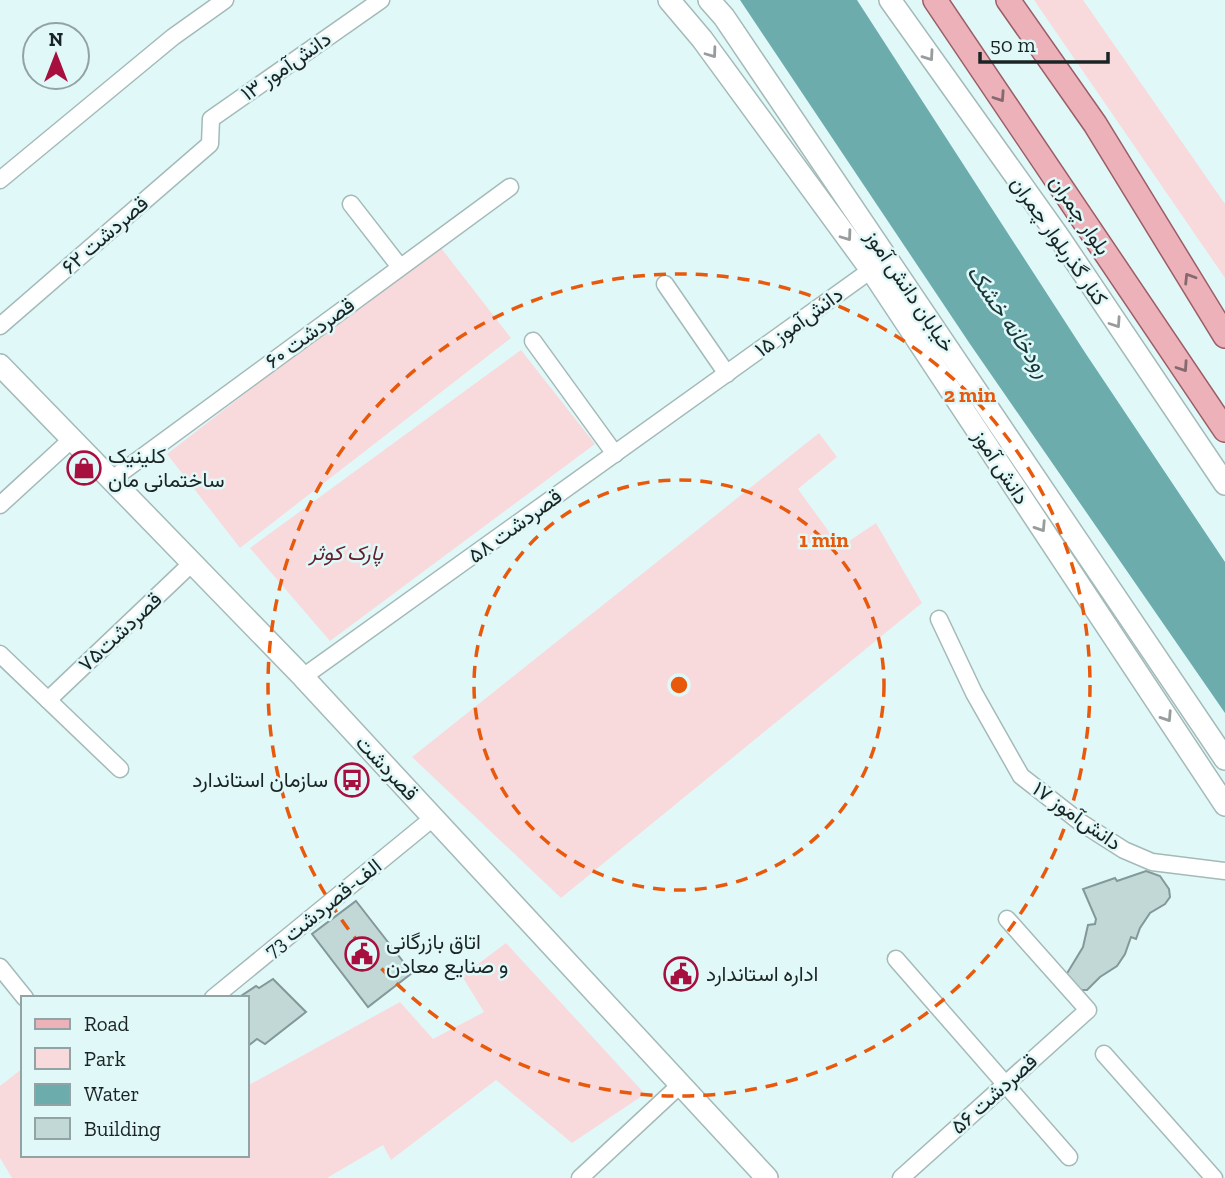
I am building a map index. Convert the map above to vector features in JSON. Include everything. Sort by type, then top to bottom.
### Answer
[{"type":"main road","name":"دانش آموز","points":[[669,0],[702,39],[872,270],[1225,805]]},
{"type":"main road","name":"خیابان دانش آموز","points":[[709,0],[740,40],[1225,759]]},
{"type":"main road","name":"خیابان دانش آموز","points":[[726,0],[1036,451],[1225,737]]},
{"type":"main road","name":"کنار گذربلوار چمران","points":[[890,0],[1059,237],[1225,484]]},
{"type":"main road","name":"بلوار چمران","points":[[934,0],[1225,430]]},
{"type":"main road","points":[[1008,0],[1095,124],[1225,336]]},
{"type":"main road","name":"قصردشت","points":[[0,365],[303,677],[767,1178]]},
{"type":"street","points":[[0,180],[173,37],[225,0]]},
{"type":"street","name":"دانش‌آموز ۱۳","points":[[210,144],[211,118],[382,0]]},
{"type":"street","name":"قصردشت ۶۲","points":[[0,326],[210,144]]},
{"type":"street","name":"۶۰ قصردشت","points":[[111,480],[510,187]]},
{"type":"street","points":[[351,204],[400,267]]},
{"type":"street","name":"دانش‌آموز ۱۵","points":[[727,374],[872,270]]},
{"type":"street","points":[[665,284],[727,374]]},
{"type":"street","points":[[533,341],[615,454]]},
{"type":"street","name":"قصردشت ۵۸","points":[[303,677],[727,374]]},
{"type":"street","points":[[0,505],[72,439]]},
{"type":"street","name":"قصردشت۷۵","points":[[48,700],[192,563]]},
{"type":"street","name":"دانش‌آموز ۱۷","points":[[939,619],[974,693],[1021,776],[1080,821],[1124,850],[1152,862],[1225,871]]},
{"type":"street","points":[[0,654],[120,769]]},
{"type":"street","name":"73 الف-قصردشت","points":[[215,996],[433,818]]},
{"type":"street","name":"۵۶ قصردشت","points":[[901,1178],[1088,1010],[1007,919]]},
{"type":"street","points":[[896,959],[1069,1157]]},
{"type":"street","points":[[0,967],[23,996]]},
{"type":"street","points":[[1104,1054],[1214,1178]]},
{"type":"street","points":[[580,1178],[680,1085]]},
{"type":"green space","points":[[1034,0],[1083,0],[1225,204],[1225,278]]},
{"type":"green space","points":[[438,244],[511,338],[240,548],[167,454]]},
{"type":"green space","name":"پارک کوثر","points":[[521,350],[595,444],[330,641],[250,548]]},
{"type":"green space","points":[[819,433],[837,457],[798,489],[840,547],[876,523],[922,603],[561,898],[412,757]]},
{"type":"green space","points":[[506,943],[645,1094],[572,1143],[496,1080],[391,1160],[383,1145],[327,1178],[12,1178],[0,1158],[0,1086],[21,1070],[21,1157],[248,1157],[248,1085],[400,1002],[433,1039],[484,1012],[462,976]]},
{"type":"water","name":"رودخانه خشک","points":[[740,0],[857,0],[1086,354],[1225,562],[1225,713],[970,344]]},
{"type":"building","points":[[1146,871],[1160,876],[1169,889],[1170,897],[1165,904],[1150,913],[1136,939],[1131,937],[1117,966],[1087,990],[1080,990],[1066,975],[1083,947],[1088,925],[1095,924],[1096,919],[1083,889]]},
{"type":"building","name":"اتاق بازرگانی و صنایع معادن","points":[[356,901],[412,973],[368,1007],[312,934]]},
{"type":"building","points":[[273,979],[306,1012],[265,1044],[257,1039],[248,1046],[248,996],[241,996],[256,986],[259,988]]},
{"type":"place","name":"کلینیک ساختمانی مان","points":[[84,468]]},
{"type":"place","name":"سازمان استاندارد","points":[[352,780]]},
{"type":"place","name":"اتاق بازرگانی و صنایع معادن","points":[[362,954]]},
{"type":"place","name":"اداره استاندارد","points":[[681,974]]}]
